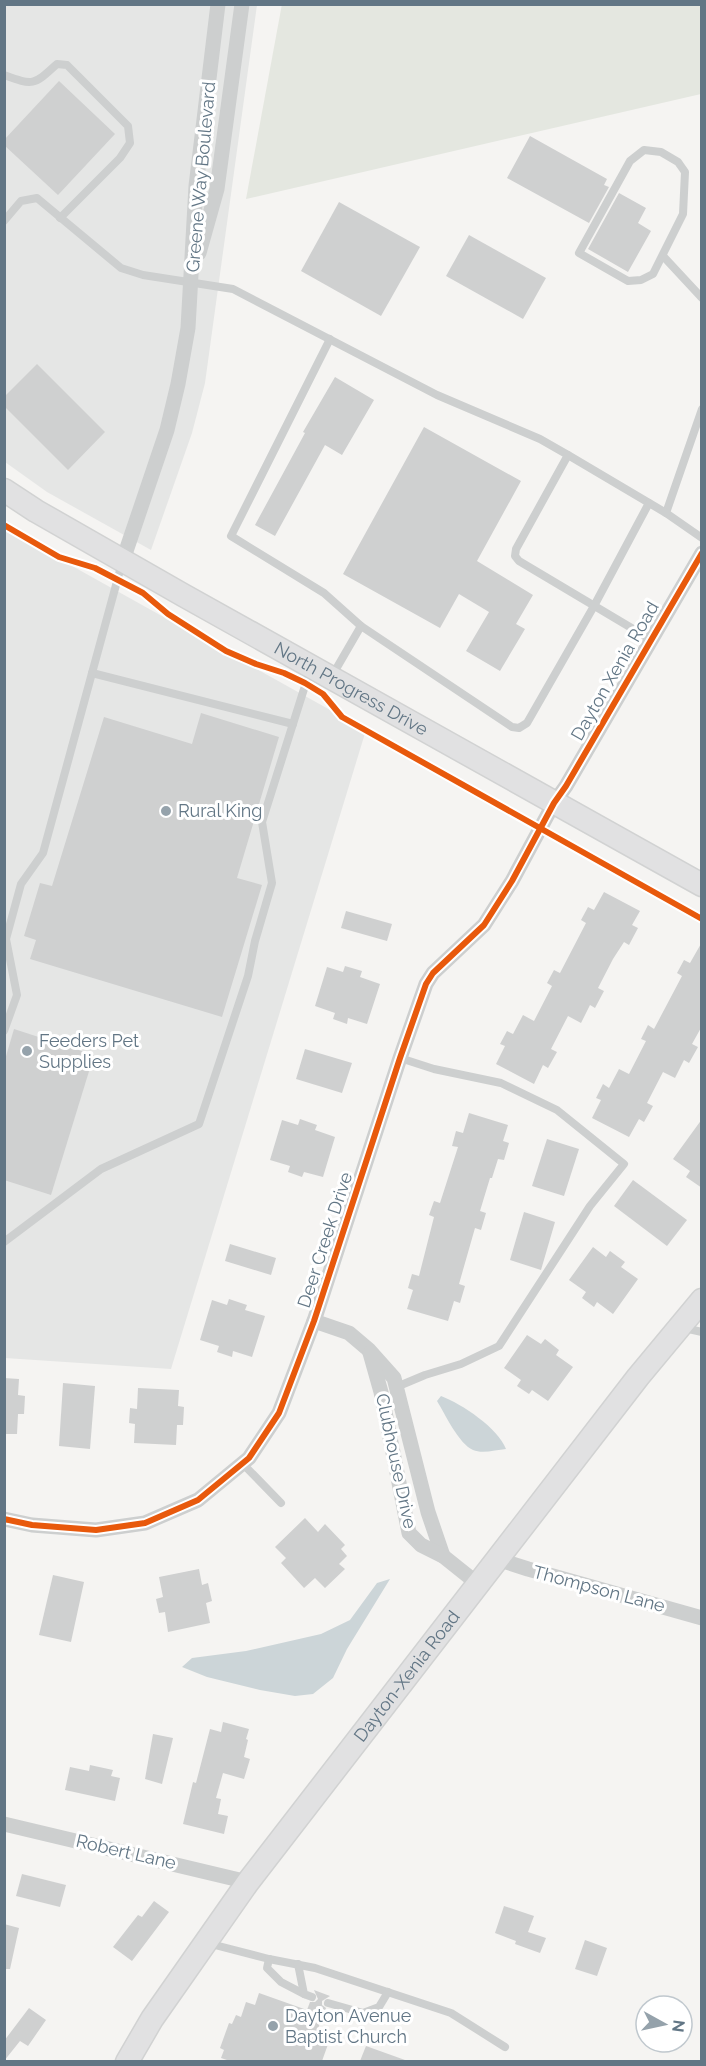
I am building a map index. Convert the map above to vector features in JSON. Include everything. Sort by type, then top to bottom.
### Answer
[{"type":"main road","name":"North Progress Drive","points":[[4,490],[36,511],[702,885]]},
{"type":"main road","name":"Dayton-Xenia Road","points":[[127,2061],[152,2019],[248,1882],[497,1559],[702,1300]]},
{"type":"street","name":"Greene Way Boulevard","points":[[192,282],[196,186],[218,4]]},
{"type":"street","name":"Greene Way Boulevard","points":[[192,282],[217,189],[242,4]]},
{"type":"street","points":[[123,560],[167,430],[188,328],[192,282]]},
{"type":"street","name":"Dayton Xenia Road","points":[[554,803],[702,553]]},
{"type":"street","name":"Deer Creek Drive","points":[[4,1519],[32,1525],[96,1530],[144,1523],[198,1500],[249,1458],[279,1413],[314,1321],[426,984],[433,973],[484,925],[512,881],[554,803]]},
{"type":"street","name":"Clubhouse Drive","points":[[314,1321],[349,1333],[369,1350],[394,1378],[428,1512],[442,1556]]},
{"type":"street","name":"Clubhouse Drive","points":[[369,1350],[381,1392],[409,1533],[421,1545],[442,1556],[478,1584]]},
{"type":"street","name":"Thompson Lane","points":[[497,1559],[702,1618]]},
{"type":"street","name":"Robert Lane","points":[[4,1824],[248,1882]]},
{"type":"lane","points":[[4,75],[27,83],[37,81],[57,64],[68,65],[128,126],[130,143],[120,158],[60,218]]},
{"type":"lane","points":[[644,150],[662,152],[678,162],[685,172],[683,214],[663,256],[653,274],[641,280],[628,281],[579,253],[630,161],[644,150]]},
{"type":"lane","points":[[4,221],[21,201],[36,198],[121,268],[143,275],[233,288],[437,395],[540,439],[666,513],[702,538]]},
{"type":"lane","points":[[663,256],[702,298]]},
{"type":"lane","points":[[330,339],[231,536],[324,593],[361,626],[512,727],[519,728],[527,723],[594,606],[649,503]]},
{"type":"lane","points":[[666,513],[702,409]]},
{"type":"lane","points":[[568,455],[516,549],[515,556],[519,561],[650,639]]},
{"type":"lane","points":[[4,1031],[16,995],[6,939],[21,884],[43,853],[123,560]]},
{"type":"lane","points":[[332,677],[361,626]]},
{"type":"lane","points":[[4,1242],[101,1169],[199,1124],[248,976],[255,941],[272,883],[262,822],[311,666]]},
{"type":"lane","points":[[92,673],[293,724]]},
{"type":"lane","points":[[381,1392],[461,1364],[499,1346],[590,1206],[624,1164],[557,1110],[501,1083],[434,1069],[400,1058]]},
{"type":"lane","points":[[679,1327],[702,1332]]},
{"type":"lane","points":[[242,1463],[281,1503]]},
{"type":"lane","points":[[206,1942],[269,1959],[315,1968],[451,2013],[505,2046]]},
{"type":"lane","points":[[269,1959],[267,1968],[281,1982],[308,1996],[298,1964]]},
{"type":"lane","points":[[328,2003],[363,2013],[379,2007],[388,1992]]},
{"type":"shaded area","points":[[282,4],[701,5],[701,94],[246,199]]},
{"type":"shaded area","points":[[4,5],[257,5],[205,383],[192,433],[151,550],[47,492],[5,462]]},
{"type":"shaded area","points":[[4,528],[366,730],[171,1369],[5,1358]]},
{"type":"shaded area","points":[[441,1396],[459,1405],[487,1425],[502,1441],[506,1449],[481,1452],[468,1447],[448,1421],[437,1401]]},
{"type":"shaded area","points":[[390,1579],[347,1649],[333,1678],[313,1694],[295,1696],[260,1690],[207,1677],[182,1667],[192,1658],[246,1651],[321,1634],[350,1620],[377,1583]]},
{"type":"building","points":[[59,81],[115,134],[58,195],[4,145],[4,140]]},
{"type":"building","points":[[530,136],[607,179],[604,185],[609,187],[589,223],[507,178]]},
{"type":"building","points":[[619,193],[646,208],[638,223],[651,231],[628,272],[588,249]]},
{"type":"building","points":[[339,202],[420,247],[381,316],[301,271]]},
{"type":"building","points":[[469,235],[546,278],[523,319],[446,276]]},
{"type":"building","points":[[37,364],[105,432],[68,470],[4,406],[4,397]]},
{"type":"building","points":[[335,377],[374,400],[342,455],[325,445],[275,536],[255,525],[305,433],[303,432]]},
{"type":"building","points":[[424,427],[521,481],[477,561],[533,595],[516,624],[525,629],[500,671],[466,651],[489,612],[459,594],[440,628],[343,574]]},
{"type":"building","name":"Rural King","points":[[201,713],[279,737],[237,878],[262,885],[222,1017],[30,959],[36,940],[24,936],[40,883],[52,886],[104,717],[192,744]]},
{"type":"building","points":[[604,892],[640,911],[632,925],[638,928],[629,945],[624,942],[613,959],[598,988],[604,991],[595,1008],[590,1005],[581,1023],[568,1016],[551,1049],[557,1052],[548,1068],[543,1065],[534,1084],[496,1064],[505,1046],[500,1044],[507,1031],[513,1034],[523,1015],[534,1021],[552,986],[547,983],[554,970],[560,973],[586,923],[581,920],[588,907],[594,910]]},
{"type":"building","points":[[346,911],[392,924],[387,941],[341,928]]},
{"type":"building","points":[[702,942],[702,1026],[692,1044],[698,1047],[689,1063],[684,1060],[675,1078],[663,1072],[647,1103],[653,1106],[644,1122],[639,1119],[629,1137],[592,1118],[601,1100],[596,1098],[603,1084],[609,1088],[619,1069],[629,1074],[646,1041],[641,1039],[648,1025],[654,1029],[682,976],[677,973],[684,960],[690,963]]},
{"type":"building","points":[[345,966],[362,971],[360,977],[380,984],[367,1024],[348,1018],[347,1024],[333,1019],[335,1013],[315,1006],[327,967],[343,972]]},
{"type":"building","points":[[14,1029],[94,1055],[51,1195],[4,1180],[4,1063]]},
{"type":"building","points":[[305,1049],[352,1063],[342,1093],[296,1079]]},
{"type":"building","points":[[469,1113],[508,1125],[503,1141],[509,1143],[504,1160],[498,1159],[492,1178],[490,1178],[480,1211],[486,1213],[481,1230],[475,1228],[459,1284],[465,1286],[460,1303],[454,1301],[448,1321],[407,1309],[413,1290],[408,1288],[412,1274],[419,1276],[434,1217],[429,1215],[434,1201],[440,1203],[458,1147],[452,1146],[456,1131],[463,1133]]},
{"type":"building","points":[[300,1119],[317,1125],[315,1130],[335,1137],[323,1177],[304,1172],[302,1177],[288,1172],[290,1166],[270,1160],[282,1120],[298,1125]]},
{"type":"building","points":[[702,1119],[702,1188],[686,1177],[690,1171],[673,1159]]},
{"type":"building","points":[[547,1139],[579,1149],[564,1196],[532,1186]]},
{"type":"building","points":[[633,1180],[687,1220],[667,1246],[614,1206]]},
{"type":"building","points":[[524,1212],[555,1222],[541,1270],[510,1260]]},
{"type":"building","points":[[230,1244],[276,1258],[271,1275],[225,1261]]},
{"type":"building","points":[[593,1247],[606,1257],[610,1251],[625,1262],[621,1267],[638,1279],[613,1314],[597,1302],[594,1307],[582,1298],[586,1292],[569,1280]]},
{"type":"building","points":[[229,1299],[247,1305],[245,1310],[265,1316],[252,1357],[233,1351],[232,1357],[217,1352],[219,1346],[200,1340],[212,1300],[227,1305]]},
{"type":"building","points":[[527,1335],[541,1344],[545,1339],[559,1350],[556,1355],[573,1367],[548,1401],[532,1390],[529,1394],[517,1386],[521,1380],[504,1368]]},
{"type":"building","points":[[4,1378],[19,1379],[18,1395],[25,1396],[24,1414],[18,1414],[17,1434],[4,1434]]},
{"type":"building","points":[[63,1383],[95,1386],[90,1449],[59,1446]]},
{"type":"building","points":[[138,1388],[179,1390],[178,1406],[184,1407],[183,1425],[177,1425],[176,1445],[134,1443],[135,1424],[129,1423],[130,1408],[137,1409]]},
{"type":"building","points":[[305,1518],[318,1532],[325,1524],[345,1545],[341,1549],[347,1556],[339,1564],[345,1569],[325,1588],[315,1578],[304,1588],[281,1563],[286,1558],[275,1547]]},
{"type":"building","points":[[199,1569],[202,1585],[208,1583],[212,1601],[206,1603],[210,1623],[168,1632],[165,1612],[159,1613],[156,1599],[163,1597],[159,1577]]},
{"type":"building","points":[[53,1575],[84,1582],[71,1642],[39,1635]]},
{"type":"building","points":[[223,1722],[249,1729],[244,1757],[250,1759],[244,1779],[223,1773],[216,1798],[221,1799],[218,1814],[228,1816],[224,1834],[183,1824],[193,1782],[196,1783],[210,1729],[221,1732]]},
{"type":"building","points":[[153,1734],[173,1738],[162,1784],[145,1779]]},
{"type":"building","points":[[90,1765],[113,1770],[111,1776],[120,1778],[115,1801],[65,1790],[70,1767],[89,1771]]},
{"type":"building","points":[[22,1874],[66,1885],[60,1907],[16,1896]]},
{"type":"building","points":[[154,1901],[169,1912],[132,1961],[113,1947],[138,1915],[142,1917]]},
{"type":"building","points":[[504,1906],[534,1916],[528,1932],[546,1938],[540,1953],[515,1944],[516,1941],[495,1933]]},
{"type":"building","points":[[4,1924],[19,1928],[10,1969],[4,1969]]},
{"type":"building","points":[[585,1940],[607,1948],[597,1976],[575,1969]]},
{"type":"building","name":"Dayton Avenue Baptist Church","points":[[314,1990],[330,1996],[322,2001],[322,2005],[326,2008],[317,2031],[331,2036],[322,2061],[230,2061],[221,2058],[224,2050],[220,2048],[229,2023],[232,2024],[236,2015],[241,2017],[246,2002],[255,2005],[259,1993],[307,2010],[310,2002],[318,1999]]},
{"type":"building","points":[[29,2008],[46,2020],[28,2046],[20,2041],[4,2061],[4,2041]]},
{"type":"building","name":"Dayton Avenue Baptist Church","points":[[366,2046],[405,2060],[360,2061]]},
{"type":"cycle path","points":[[4,525],[59,557],[95,568],[143,593],[168,614],[226,651],[305,683],[323,694],[342,717],[702,919]]},
{"type":"cycle path","points":[[4,1519],[32,1525],[96,1530],[145,1523],[198,1500],[249,1458],[279,1413],[314,1321],[426,984],[433,973],[484,925],[512,881],[554,803],[702,553]]},
{"type":"place","name":"Rural King","points":[[166,811]]},
{"type":"place","name":"Feeders Pet Supplies","points":[[27,1051]]},
{"type":"place","name":"Dayton Avenue Baptist Church","points":[[273,2026]]}]
